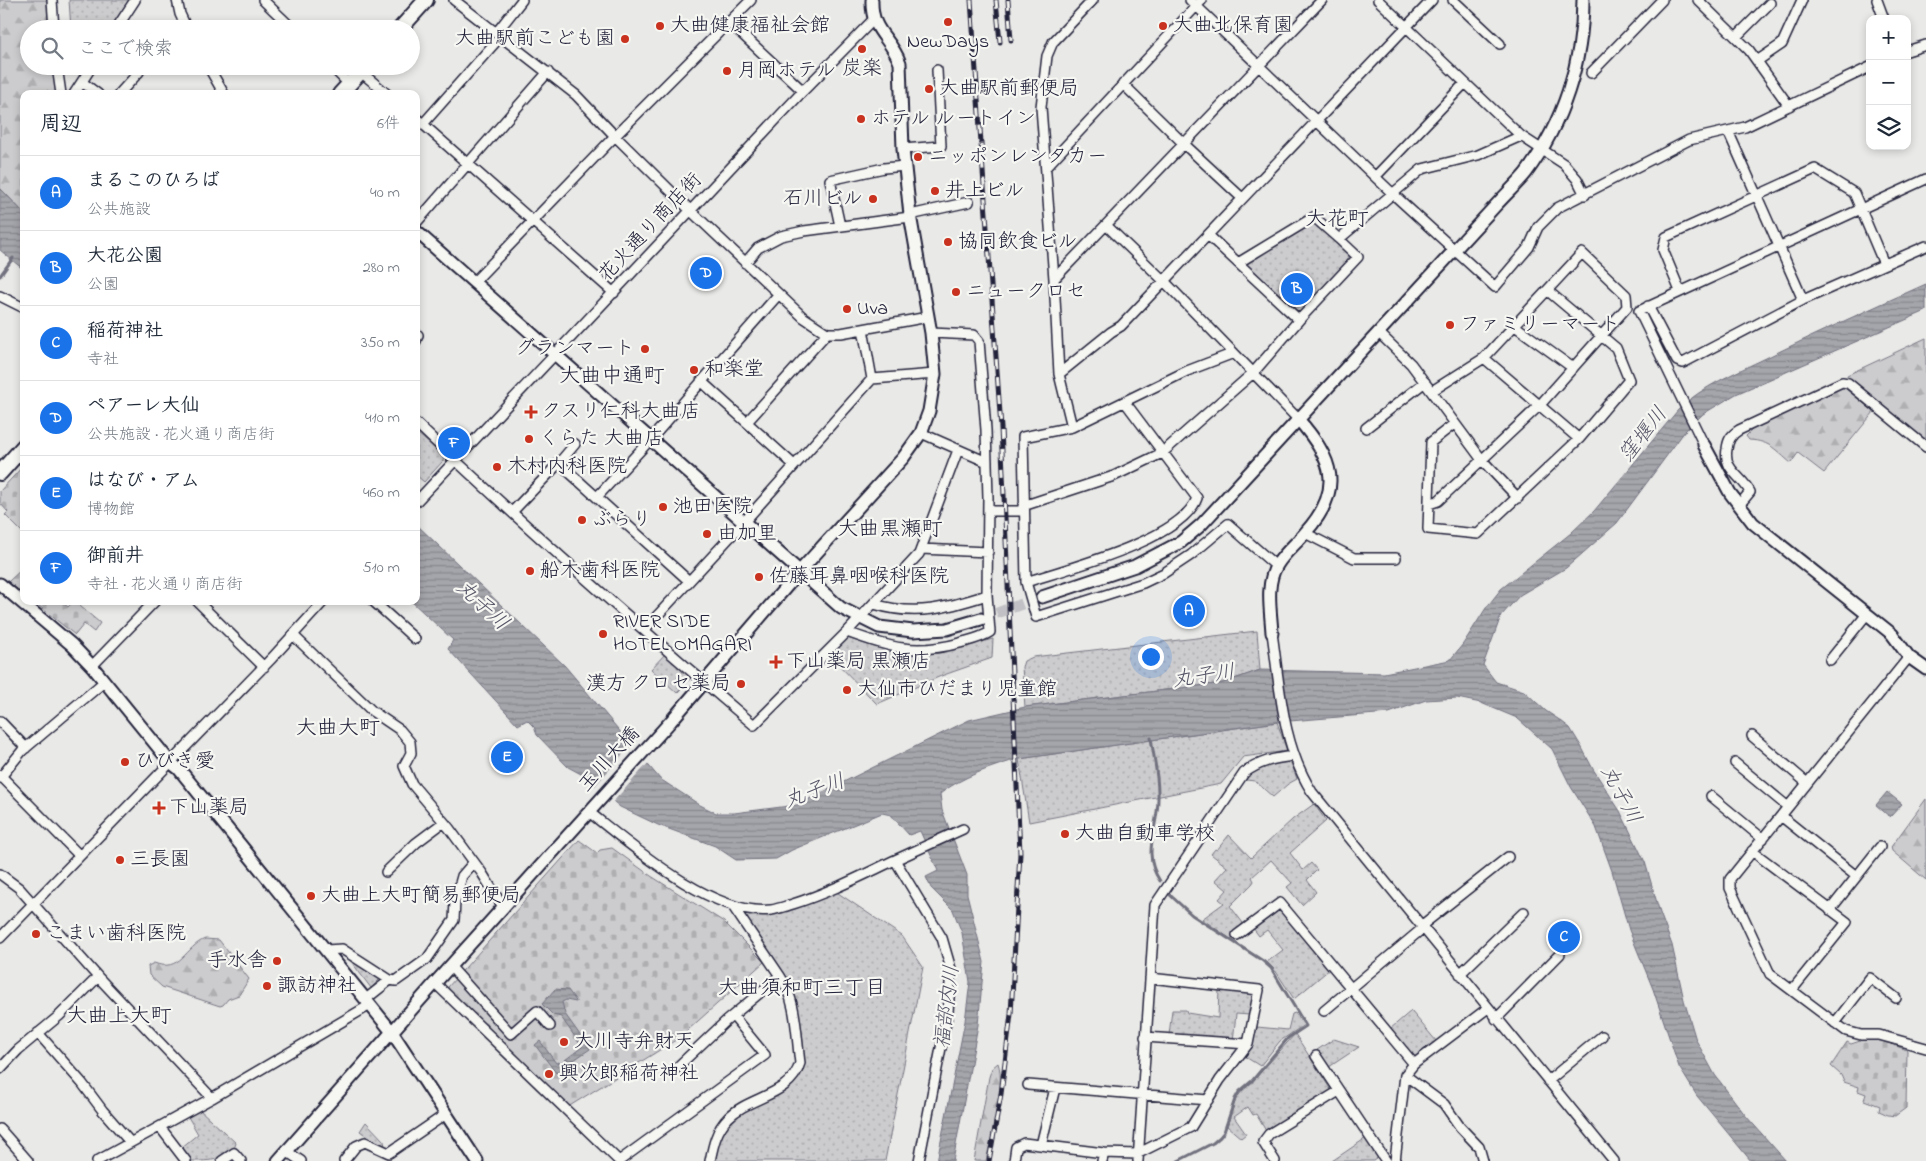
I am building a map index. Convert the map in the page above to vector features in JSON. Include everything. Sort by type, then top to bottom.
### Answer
[{"type":"main road","points":[[408,20],[426,0]]},
{"type":"main road","points":[[345,89],[358,75]]},
{"type":"main road","points":[[0,473],[20,450]]},
{"type":"street","points":[[52,0],[53,20]]},
{"type":"street","points":[[122,20],[135,0]]},
{"type":"street","points":[[177,0],[183,20]]},
{"type":"street","points":[[263,0],[284,20]]},
{"type":"street","points":[[454,0],[576,95],[691,211],[803,317],[827,333],[863,330],[928,317]]},
{"type":"street","points":[[522,0],[499,34],[420,121],[614,293]]},
{"type":"street","points":[[474,282],[615,136],[751,0]]},
{"type":"street","points":[[872,0],[873,20]]},
{"type":"street","points":[[1072,427],[1060,374],[1041,107],[1047,56],[1052,42],[1093,0]]},
{"type":"street","points":[[1054,279],[1322,0]]},
{"type":"street","points":[[1378,0],[1521,136],[1564,164],[1577,179],[1585,195]]},
{"type":"street","points":[[1060,374],[1121,326],[1432,0]]},
{"type":"street","points":[[1453,0],[1500,44]]},
{"type":"street","points":[[1042,597],[1135,566],[1180,542],[1212,513],[1526,173],[1541,149],[1566,100],[1574,71],[1582,28],[1584,0]]},
{"type":"street","points":[[1592,73],[1662,0]]},
{"type":"street","points":[[1698,0],[1736,37],[1757,61],[1789,106]]},
{"type":"street","points":[[1757,61],[1782,44],[1802,0]]},
{"type":"street","points":[[1876,0],[1882,15]]},
{"type":"street","points":[[1046,167],[1196,2],[1259,66],[1318,120],[1392,193],[1495,287],[1529,246],[1538,227],[1557,208],[1689,140],[1745,127],[1866,69]]},
{"type":"street","points":[[1736,37],[1770,3]]},
{"type":"street","name":"花火通り商店街","points":[[420,496],[803,91],[873,20]]},
{"type":"street","name":"玉川大橋","points":[[278,1161],[903,458],[921,433],[929,411],[935,374],[932,333],[910,216],[903,149],[900,63],[896,52],[873,20]]},
{"type":"street","points":[[729,22],[803,91]]},
{"type":"street","points":[[1911,50],[1926,45]]},
{"type":"street","points":[[903,149],[941,146],[937,70]]},
{"type":"street","points":[[420,217],[548,72]]},
{"type":"street","points":[[58,75],[60,90]]},
{"type":"street","points":[[77,90],[86,75]]},
{"type":"street","points":[[123,90],[136,75]]},
{"type":"street","points":[[213,75],[222,90]]},
{"type":"street","points":[[336,75],[345,89]]},
{"type":"street","points":[[370,75],[383,90]]},
{"type":"street","points":[[82,82],[93,90]]},
{"type":"street","points":[[1376,176],[1465,83]]},
{"type":"street","points":[[1123,84],[1242,198]]},
{"type":"street","points":[[1728,131],[1803,300]]},
{"type":"street","points":[[1338,239],[1422,169],[1478,156],[1521,136]]},
{"type":"street","points":[[840,226],[830,180],[884,168],[905,166]]},
{"type":"street","points":[[1680,291],[1663,250],[1666,237],[1815,169],[1854,193],[1884,264]]},
{"type":"street","points":[[1639,311],[1926,179]]},
{"type":"street","points":[[745,263],[758,248],[781,236],[910,216],[970,202]]},
{"type":"street","points":[[988,511],[1023,508],[1114,476],[1162,453],[1254,373],[1299,320],[1358,257],[1314,216],[1238,263]]},
{"type":"street","points":[[1106,225],[1254,373],[1298,419],[1322,449],[1330,474],[1330,488],[1326,502],[1319,516],[1306,533],[1276,566],[1270,586],[1272,633],[1287,733],[1303,779],[1614,1161]]},
{"type":"street","points":[[420,235],[841,608],[879,627],[913,632],[947,629],[981,618]]},
{"type":"street","points":[[1208,235],[1299,320]]},
{"type":"street","points":[[1648,306],[1677,361],[1683,363],[1803,300],[1926,246]]},
{"type":"street","points":[[1429,504],[1438,501],[1539,406],[1627,306],[1626,295],[1582,254],[1484,358],[1432,391]]},
{"type":"street","points":[[1454,424],[1430,442],[1428,529],[1478,534],[1580,439],[1629,380],[1616,348],[1548,291]]},
{"type":"street","points":[[597,497],[651,439],[778,295]]},
{"type":"street","points":[[0,296],[20,306]]},
{"type":"street","points":[[1627,306],[1639,311],[1730,494],[1753,523],[1892,634],[1909,657],[1926,669]]},
{"type":"street","points":[[1515,326],[1573,368]]},
{"type":"street","points":[[863,330],[872,378]]},
{"type":"street","points":[[1378,332],[1411,364],[1482,460],[1518,498]]},
{"type":"street","points":[[746,422],[827,333]]},
{"type":"street","points":[[847,632],[894,648],[926,649],[948,646],[984,636],[990,632],[987,596],[987,462],[979,340],[974,336],[932,333]]},
{"type":"street","points":[[1234,353],[1187,371],[1072,427],[1023,437],[1026,582],[1036,617],[1143,582],[1164,573],[1191,555],[1228,524],[1276,566]]},
{"type":"street","points":[[1484,358],[1580,439]]},
{"type":"street","points":[[644,630],[744,522],[872,378],[935,374]]},
{"type":"street","points":[[701,381],[794,465]]},
{"type":"street","points":[[1366,428],[1425,382]]},
{"type":"street","points":[[1739,505],[1750,492],[1747,485],[1727,464],[1727,448],[1732,435],[1842,382],[1848,383],[1926,447]]},
{"type":"street","points":[[1026,582],[1131,547],[1166,530],[1191,509],[1197,498],[1125,402]]},
{"type":"street","points":[[420,428],[644,630],[754,725],[874,604],[918,554],[958,450]]},
{"type":"street","points":[[921,433],[987,462]]},
{"type":"street","points":[[512,512],[575,444]]},
{"type":"street","points":[[559,463],[689,581]]},
{"type":"street","points":[[1306,533],[1354,558],[1396,558]]},
{"type":"street","points":[[921,549],[988,552]]},
{"type":"street","points":[[0,584],[20,601]]},
{"type":"street","points":[[874,604],[907,612],[949,607],[987,596]]},
{"type":"street","points":[[25,605],[72,645],[92,666],[170,762],[179,769],[392,1032],[477,1161]]},
{"type":"street","points":[[92,666],[151,605]]},
{"type":"street","points":[[201,605],[264,667]]},
{"type":"street","points":[[0,938],[264,667],[320,605]]},
{"type":"street","points":[[377,605],[415,639]]},
{"type":"street","points":[[1830,660],[1867,614]]},
{"type":"street","points":[[293,635],[372,711],[400,730],[410,742],[411,753],[404,766],[412,784],[474,862],[503,908]]},
{"type":"street","points":[[1909,657],[1730,879],[1730,888],[1770,974],[1846,1031],[1861,1035],[1879,1035],[1926,1048]]},
{"type":"street","points":[[79,855],[0,776],[26,748],[105,681]]},
{"type":"street","points":[[0,721],[26,748]]},
{"type":"street","points":[[1752,736],[1807,783]]},
{"type":"street","points":[[1137,1158],[1155,905],[1244,773],[1256,764],[1276,758],[1294,756]]},
{"type":"street","points":[[1735,763],[1788,807]]},
{"type":"street","points":[[1711,796],[1763,839]]},
{"type":"street","points":[[589,812],[639,854],[667,873],[732,905],[748,910],[771,910],[815,897],[963,829]]},
{"type":"street","points":[[1781,816],[1856,876]]},
{"type":"street","points":[[386,872],[416,843],[444,822]]},
{"type":"street","points":[[1830,910],[1880,847]]},
{"type":"street","points":[[1752,852],[1846,922],[1792,990]]},
{"type":"street","points":[[1324,1011],[1508,856]]},
{"type":"street","points":[[895,860],[942,938],[951,969],[948,1012],[919,1161]]},
{"type":"street","points":[[326,950],[342,949],[390,980],[396,981],[428,959],[454,920],[455,902],[462,876],[474,862]]},
{"type":"street","points":[[0,874],[19,888],[98,977],[212,1098]]},
{"type":"street","points":[[1237,935],[1280,902],[1414,1064]]},
{"type":"street","points":[[710,1161],[715,1138],[728,1118],[741,1108],[786,1085],[798,1073],[800,1063],[792,1001],[788,988],[732,905]]},
{"type":"street","points":[[1460,974],[1524,912]]},
{"type":"street","points":[[1496,1018],[1560,954]]},
{"type":"street","points":[[450,966],[511,1034],[538,1011],[550,1026]]},
{"type":"street","points":[[671,1073],[780,976]]},
{"type":"street","points":[[0,1069],[18,1050],[59,1016],[98,977]]},
{"type":"street","points":[[1014,1161],[1016,1147],[1024,1143],[1103,1157],[1137,1158],[1191,1128],[1220,1080],[1248,1044],[1259,990],[1150,978]]},
{"type":"street","points":[[1836,1023],[1870,978],[1896,998]]},
{"type":"street","points":[[97,1161],[212,1098],[368,1002],[390,980]]},
{"type":"street","points":[[435,983],[619,1161],[765,1055],[733,1016]]},
{"type":"street","points":[[1395,1161],[1405,1076],[1414,1064],[1488,1008]]},
{"type":"street","points":[[38,1033],[130,1142]]},
{"type":"street","points":[[1548,1081],[1602,1036]]},
{"type":"street","points":[[1145,1037],[1248,1044]]},
{"type":"street","points":[[1316,1056],[1386,1161]]},
{"type":"street","points":[[1405,1076],[1444,1104],[1460,1128],[1479,1147],[1482,1161]]},
{"type":"street","points":[[1028,1085],[1208,1100]]},
{"type":"street","points":[[1042,1145],[1055,1088]]},
{"type":"street","points":[[1275,1161],[1263,1142],[1269,1134],[1339,1091]]},
{"type":"street","points":[[344,1161],[356,1146],[365,1142],[386,1154],[389,1153],[446,1114]]},
{"type":"street","points":[[160,1126],[186,1161]]},
{"type":"street","points":[[0,1129],[28,1161]]},
{"type":"street","points":[[286,1151],[301,1161]]},
{"type":"street","points":[[222,1161],[234,1153],[241,1161]]},
{"type":"green space","points":[[0,0],[47,0],[48,20],[20,20],[20,75],[53,75],[55,90],[20,90],[20,209],[0,188]]},
{"type":"green space","points":[[69,0],[130,0],[118,20],[70,20]]},
{"type":"green space","points":[[1309,222],[1316,223],[1349,255],[1349,260],[1301,313],[1297,313],[1247,266],[1247,261]]},
{"type":"green space","points":[[1926,338],[1926,438],[1921,439],[1849,380],[1847,375]]},
{"type":"green space","points":[[1841,385],[1874,412],[1824,473],[1798,453],[1791,463],[1763,442],[1749,440],[1746,436],[1755,427]]},
{"type":"green space","points":[[420,436],[444,457],[443,461],[424,482],[420,478]]},
{"type":"green space","points":[[20,469],[20,530],[5,515],[8,512],[0,503],[0,491]]},
{"type":"green space","points":[[20,571],[20,591],[8,582]]},
{"type":"green space","points":[[38,605],[66,605],[68,607],[70,605],[79,605],[100,623],[94,632],[84,624],[75,635]]},
{"type":"green space","points":[[1257,631],[1260,670],[1223,683],[1025,707],[1022,667],[1024,661],[1033,657]]},
{"type":"green space","points":[[846,638],[886,650],[905,653],[943,650],[993,639],[992,658],[941,676],[877,704],[829,655]]},
{"type":"green space","points":[[666,653],[690,674],[690,679],[677,693],[651,669]]},
{"type":"green space","points":[[1277,722],[1287,751],[1243,757],[1221,784],[1029,822],[1019,759]]},
{"type":"green space","points":[[1286,761],[1292,765],[1297,779],[1273,797],[1255,781],[1246,780],[1258,768]]},
{"type":"green space","points":[[1926,799],[1926,880],[1892,851],[1891,847]]},
{"type":"green space","points":[[1314,804],[1326,821],[1290,853],[1303,870],[1311,863],[1317,870],[1307,880],[1316,892],[1302,905],[1287,887],[1292,883],[1271,860],[1252,877],[1254,881],[1252,884],[1230,906],[1243,923],[1233,934],[1237,938],[1235,942],[1202,919],[1224,903],[1219,899],[1227,890],[1215,880],[1227,867],[1211,854],[1215,849],[1217,850],[1229,835],[1251,858],[1293,819]]},
{"type":"green space","points":[[579,840],[597,853],[600,850],[612,848],[651,876],[724,922],[764,962],[679,1038],[568,1107],[448,987]]},
{"type":"green space","points":[[835,891],[902,936],[923,967],[885,1161],[713,1161],[715,1146],[729,1119],[799,1073],[793,996],[744,917],[772,914],[800,906]]},
{"type":"green space","points":[[1280,909],[1331,968],[1294,999],[1275,970],[1267,962],[1283,950],[1267,930],[1259,936],[1253,928]]},
{"type":"green space","points":[[205,939],[219,940],[249,979],[239,995],[228,999],[220,1006],[162,987],[149,975],[148,966],[154,963],[171,965]]},
{"type":"green space","points":[[347,956],[381,978],[371,988]]},
{"type":"green space","points":[[1219,989],[1255,992],[1250,1015],[1236,1014],[1233,1041],[1169,1035],[1172,1010],[1186,1010],[1187,1013],[1218,1018]]},
{"type":"green space","points":[[1411,1011],[1437,1042],[1418,1058],[1413,1058],[1390,1029]]},
{"type":"green space","points":[[1295,1013],[1304,1025],[1280,1041],[1260,1066],[1244,1056],[1252,1044],[1257,1027],[1288,1030],[1292,1014]]},
{"type":"green space","points":[[1295,1034],[1331,1090],[1266,1131],[1256,1114],[1253,1115],[1248,1107],[1234,1117],[1246,1134],[1241,1138],[1227,1126],[1236,1099]]},
{"type":"green space","points":[[1872,1037],[1907,1050],[1906,1108],[1895,1116],[1879,1111],[1880,1106],[1864,1100],[1866,1094],[1858,1091],[1859,1087],[1844,1082],[1841,1075],[1831,1066],[1847,1042],[1851,1044]]},
{"type":"green space","points":[[1334,1039],[1359,1047],[1329,1067],[1317,1050]]},
{"type":"green space","points":[[998,1063],[1000,1072],[999,1097],[986,1161],[974,1161],[989,1077],[992,1068]]},
{"type":"green space","points":[[199,1109],[236,1143],[234,1149],[224,1157],[192,1161],[182,1147],[198,1134],[187,1115]]},
{"type":"green space","points":[[366,1122],[384,1141],[386,1151],[360,1131]]},
{"type":"green space","points":[[1366,1138],[1379,1157],[1373,1161],[1332,1161]]},
{"type":"water","points":[[0,188],[20,209],[20,267],[0,250]]},
{"type":"water","name":"丸子川","points":[[1926,284],[1926,311],[1736,394],[1703,414],[1685,431],[1617,523],[1566,568],[1520,595],[1501,616],[1483,665],[1496,682],[1524,691],[1546,711],[1570,728],[1581,746],[1593,769],[1620,811],[1645,862],[1660,913],[1672,945],[1684,1000],[1696,1040],[1715,1075],[1746,1116],[1786,1161],[1751,1161],[1697,1096],[1679,1067],[1653,989],[1629,930],[1612,871],[1596,827],[1571,787],[1552,749],[1517,718],[1481,703],[1457,698],[1426,700],[1389,713],[1277,722],[1019,759],[978,773],[940,794],[942,810],[967,875],[967,894],[984,962],[978,1025],[953,1161],[937,1161],[965,1021],[970,982],[962,933],[953,910],[931,888],[926,877],[938,871],[920,831],[909,835],[891,815],[882,813],[792,850],[776,859],[736,860],[715,846],[658,825],[620,807],[581,774],[568,767],[537,735],[534,727],[527,720],[518,725],[448,649],[453,640],[415,605],[420,605],[420,528],[565,666],[660,779],[716,813],[734,813],[797,805],[969,720],[1025,707],[1223,683],[1260,670],[1384,673],[1450,660],[1501,589],[1571,533],[1594,511],[1687,401],[1731,375],[1826,329]]},
{"type":"water","points":[[1887,792],[1902,804],[1890,817],[1876,805]]},
{"type":"water","points":[[555,989],[568,990],[576,1001],[566,1000],[562,1002],[565,1014],[590,1049],[568,1064],[565,1060],[582,1047],[561,1017],[553,1015],[542,1004]]},
{"type":"water","points":[[540,1041],[556,1063],[559,1062],[563,1068],[556,1073],[535,1045]]},
{"type":"pier","points":[[633,743],[650,761],[612,803],[593,788]]},
{"type":"waterway","points":[[0,276],[13,258]]},
{"type":"waterway","points":[[1151,738],[1158,791],[1151,851],[1154,871],[1160,881]]},
{"type":"waterway","points":[[1170,895],[1192,915],[1271,968],[1306,1026],[1288,1038],[1252,1081],[1239,1092],[1224,1132],[1220,1137],[1213,1143],[1178,1161]]},
{"type":"tunnel","points":[[981,619],[1041,597]]},
{"type":"railway","points":[[971,0],[1001,428],[1020,853],[1011,1014],[1001,1094],[989,1161]]},
{"type":"railway","points":[[996,0],[1000,42]]},
{"type":"railway","points":[[1008,0],[1011,40]]},
{"type":"place","name":"NewDays","points":[[948,22]]},
{"type":"place","name":"大曲健康福祉会館","points":[[660,26]]},
{"type":"place","name":"大曲北保育園","points":[[1163,26]]},
{"type":"place","name":"大曲駅前こども園","points":[[625,39]]},
{"type":"place","name":"炭楽","points":[[862,49]]},
{"type":"place","name":"月岡ホテル","points":[[727,71]]},
{"type":"place","name":"大曲駅前郵便局","points":[[929,89]]},
{"type":"place","name":"ホテル ルートイン","points":[[861,119]]},
{"type":"place","name":"ニッポンレンタカー","points":[[918,157]]},
{"type":"place","name":"井上ビル","points":[[935,191]]},
{"type":"place","name":"石川ビル","points":[[873,199]]},
{"type":"place","name":"協同飲食ビル","points":[[948,242]]},
{"type":"place","name":"ペアーレ大仙","points":[[706,273]]},
{"type":"place","name":"大花公園","points":[[1297,289]]},
{"type":"place","name":"ニュークロセ","points":[[956,292]]},
{"type":"place","name":"Uva","points":[[847,309]]},
{"type":"place","name":"ファミリーマート","points":[[1450,325]]},
{"type":"place","name":"グランマート","points":[[645,349]]},
{"type":"place","name":"和楽堂","points":[[694,370]]},
{"type":"place","name":"クスリ仁科大曲店","points":[[531,412]]},
{"type":"place","name":"くらた 大曲店","points":[[529,439]]},
{"type":"place","name":"御前井","points":[[454,443]]},
{"type":"place","name":"木村内科医院","points":[[497,467]]},
{"type":"place","name":"池田医院","points":[[663,507]]},
{"type":"place","name":"ぶらり","points":[[582,520]]},
{"type":"place","name":"由加里","points":[[707,534]]},
{"type":"place","name":"船木歯科医院","points":[[530,571]]},
{"type":"place","name":"佐藤耳鼻咽喉科医院","points":[[759,577]]},
{"type":"place","name":"まるこのひろば","points":[[1189,611]]},
{"type":"place","name":"RIVER SIDE HOTEL OMAGARI","points":[[603,634]]},
{"type":"place","name":"下山薬局 黒瀬店","points":[[776,662]]},
{"type":"place","name":"漢方 クロセ薬局","points":[[741,684]]},
{"type":"place","name":"大仙市ひだまり児童館","points":[[847,690]]},
{"type":"place","name":"はなび・アム","points":[[507,757]]},
{"type":"place","name":"ひびき愛","points":[[125,762]]},
{"type":"place","name":"下山薬局","points":[[159,808]]},
{"type":"place","name":"大曲自動車学校","points":[[1065,834]]},
{"type":"place","name":"三長園","points":[[120,860]]},
{"type":"place","name":"大曲上大町簡易郵便局","points":[[311,896]]},
{"type":"place","name":"こまい歯科医院","points":[[36,934]]},
{"type":"place","name":"稲荷神社","points":[[1564,937]]},
{"type":"place","name":"手水舎","points":[[277,961]]},
{"type":"place","name":"諏訪神社","points":[[267,986]]},
{"type":"place","name":"大川寺弁財天","points":[[564,1042]]},
{"type":"place","name":"興次郎稲荷神社","points":[[549,1074]]},
{"type":"district","name":"大花町","points":[[1337,220]]},
{"type":"district","name":"大曲中通町","points":[[612,377]]},
{"type":"district","name":"大曲黒瀬町","points":[[890,530]]},
{"type":"district","name":"大曲大町","points":[[338,729]]},
{"type":"district","name":"大曲須和町三丁目","points":[[802,989]]},
{"type":"district","name":"大曲上大町","points":[[119,1017]]},
{"type":"water label","name":"窪堰川","points":[[1644,435]]},
{"type":"water label","name":"福部内川","points":[[948,1007]]}]
